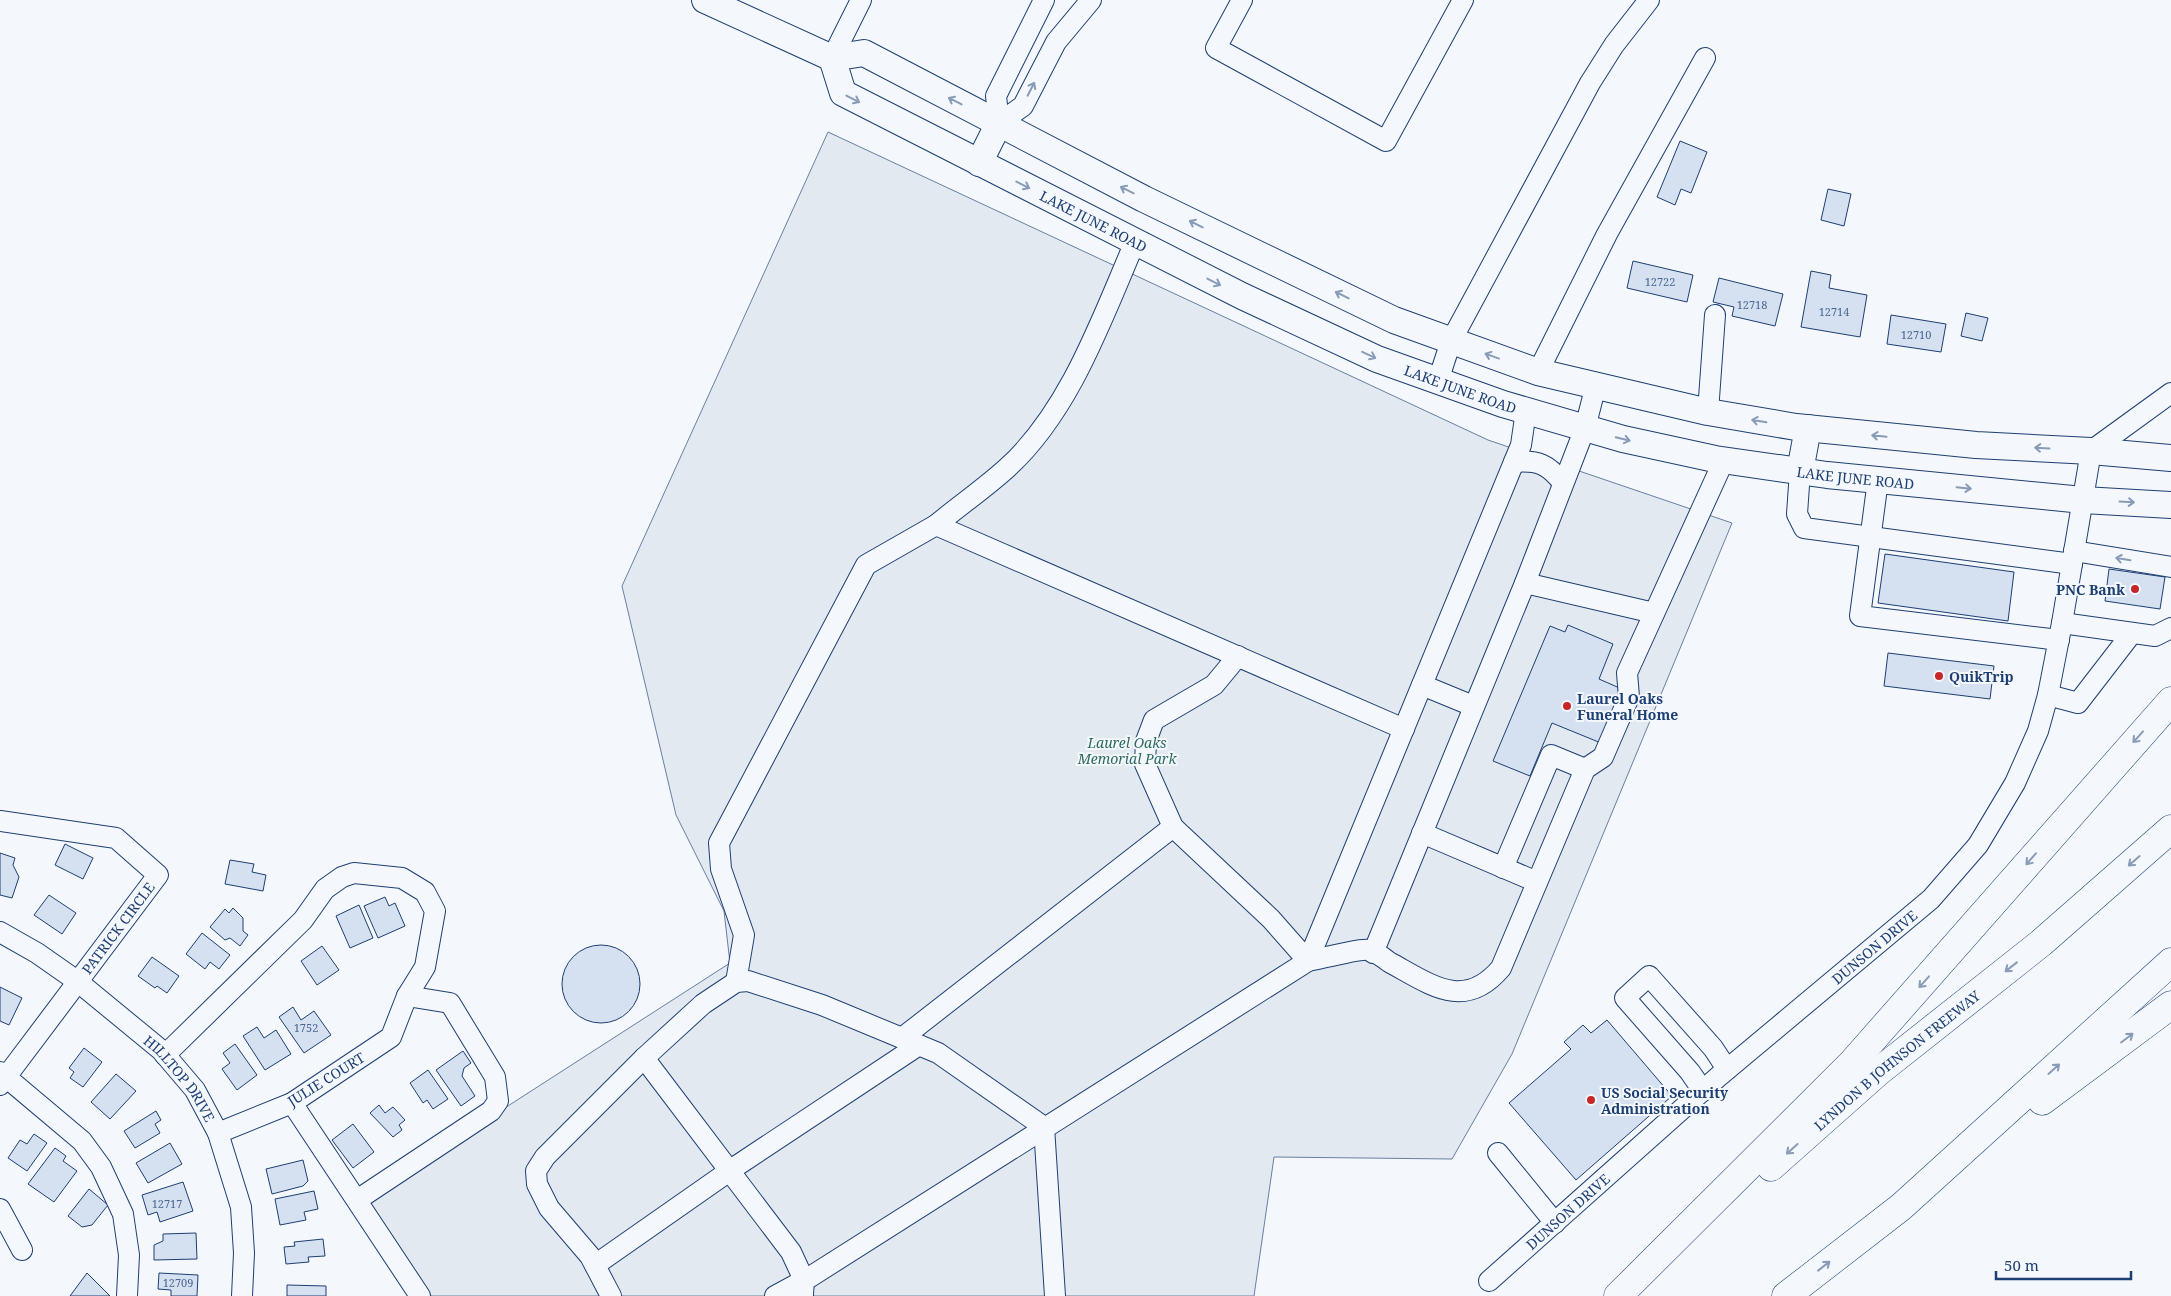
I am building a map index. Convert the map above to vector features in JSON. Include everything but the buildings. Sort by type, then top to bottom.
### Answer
[{"type":"highway","points":[[1618,1296],[1852,1062],[2171,701]]},
{"type":"highway","name":"LYNDON B JOHNSON FREEWAY","points":[[1625,1296],[1878,1072],[2042,943],[2171,829]]},
{"type":"highway","points":[[1901,1207],[2171,962]]},
{"type":"highway","points":[[1786,1296],[1901,1207],[2171,1005]]},
{"type":"main road","points":[[705,0],[832,58],[864,53],[1144,199],[1394,320],[1538,372],[1708,412],[1808,428],[1976,445],[2091,451],[2171,458]]},
{"type":"main road","name":"LAKE JUNE ROAD","points":[[832,58],[842,93],[979,163],[1242,296],[1377,359],[1526,411],[1623,440],[1724,460],[1878,480],[2083,500],[2171,505]]},
{"type":"main road","points":[[979,163],[998,123]]},
{"type":"main road","points":[[1526,411],[1538,372]]},
{"type":"main road","points":[[1800,471],[1808,428]]},
{"type":"street","points":[[832,58],[861,0]]},
{"type":"street","points":[[1044,0],[996,96],[998,123],[1023,106],[1056,42],[1091,0]]},
{"type":"street","points":[[1242,0],[1216,48],[1386,140],[1463,0]]},
{"type":"street","points":[[1438,381],[1451,341],[1590,83],[1614,45],[1649,0]]},
{"type":"street","points":[[1538,372],[1607,234],[1705,58]]},
{"type":"street","points":[[736,982],[744,935],[721,869],[719,843],[866,565],[936,525],[1008,467],[1047,422],[1080,368],[1135,242]]},
{"type":"street","points":[[1708,412],[1715,315]]},
{"type":"street","points":[[1373,953],[1525,583],[1585,428],[1596,385]]},
{"type":"street","points":[[2091,451],[2171,393]]},
{"type":"street","points":[[1308,961],[1521,445],[1526,411]]},
{"type":"street","name":"DUNSON DRIVE","points":[[1489,1281],[1727,1069],[1931,899],[1978,845],[2015,783],[2038,731],[2048,695],[2060,632],[2091,451]]},
{"type":"street","points":[[775,1296],[803,1288],[1044,1128],[1308,961],[1369,950],[1435,986],[1457,992],[1473,990],[1489,982],[1502,968],[1585,769],[1603,757],[1628,697],[1627,673],[1724,460]]},
{"type":"street","points":[[1514,462],[1531,461],[1552,469],[1563,483]]},
{"type":"street","points":[[1800,471],[1797,514],[1804,528],[1869,538],[2171,567]]},
{"type":"street","points":[[1878,480],[1860,616],[2060,632],[2163,632]]},
{"type":"street","points":[[936,525],[1404,729]]},
{"type":"street","points":[[1525,583],[1654,613]]},
{"type":"street","points":[[2048,695],[2078,703],[2132,633]]},
{"type":"street","points":[[1238,656],[1214,685],[1154,720],[1146,741],[1145,764],[1173,827],[1271,919],[1308,961]]},
{"type":"street","points":[[1422,685],[1473,706]]},
{"type":"street","points":[[1503,868],[1550,755],[1585,769]]},
{"type":"street","name":"PATRICK CIRCLE","points":[[0,821],[116,838],[158,875],[2,1077]]},
{"type":"street","points":[[595,1265],[910,1042],[1173,827]]},
{"type":"street","points":[[1422,833],[1537,882]]},
{"type":"street","name":"JULIE COURT","points":[[164,1055],[303,920],[325,889],[342,877],[354,873],[402,878],[425,892],[435,911],[425,967],[406,996],[392,1037],[292,1102],[218,1133]]},
{"type":"street","name":"HILLTOP DRIVE","points":[[0,932],[37,953],[77,981],[164,1055],[195,1090],[218,1133],[241,1207],[244,1253],[242,1296]]},
{"type":"street","points":[[1703,1090],[1690,1072],[1624,998],[1649,976],[1713,1048],[1727,1069]]},
{"type":"street","points":[[611,1296],[590,1256],[549,1208],[537,1184],[536,1171],[545,1158],[644,1058],[703,1004],[736,982],[748,981],[822,1005],[938,1053],[1044,1128]]},
{"type":"street","points":[[357,1200],[491,1111],[498,1101],[496,1077],[450,1003],[406,996]]},
{"type":"street","points":[[644,1058],[731,1170],[791,1252],[803,1288]]},
{"type":"street","points":[[2,1077],[82,1141],[101,1167],[122,1214],[129,1255],[127,1296]]},
{"type":"street","points":[[292,1102],[420,1296]]},
{"type":"street","points":[[1044,1128],[1055,1296]]},
{"type":"street","points":[[1498,1153],[1555,1223]]},
{"type":"street","points":[[0,1209],[22,1250]]},
{"type":"green space","name":"Laurel Oaks Memorial Park","points":[[828,132],[1488,440],[1732,523],[1512,1054],[1452,1159],[1274,1157],[1254,1296],[431,1296],[365,1198],[730,963],[724,911],[676,815],[622,586]]},
{"type":"place","name":"PNC Bank","points":[[2135,589]]},
{"type":"place","name":"QuikTrip","points":[[1939,676]]},
{"type":"place","name":"Laurel Oaks Funeral Home","points":[[1567,706]]},
{"type":"place","name":"US Social Security Administration","points":[[1591,1100]]}]
